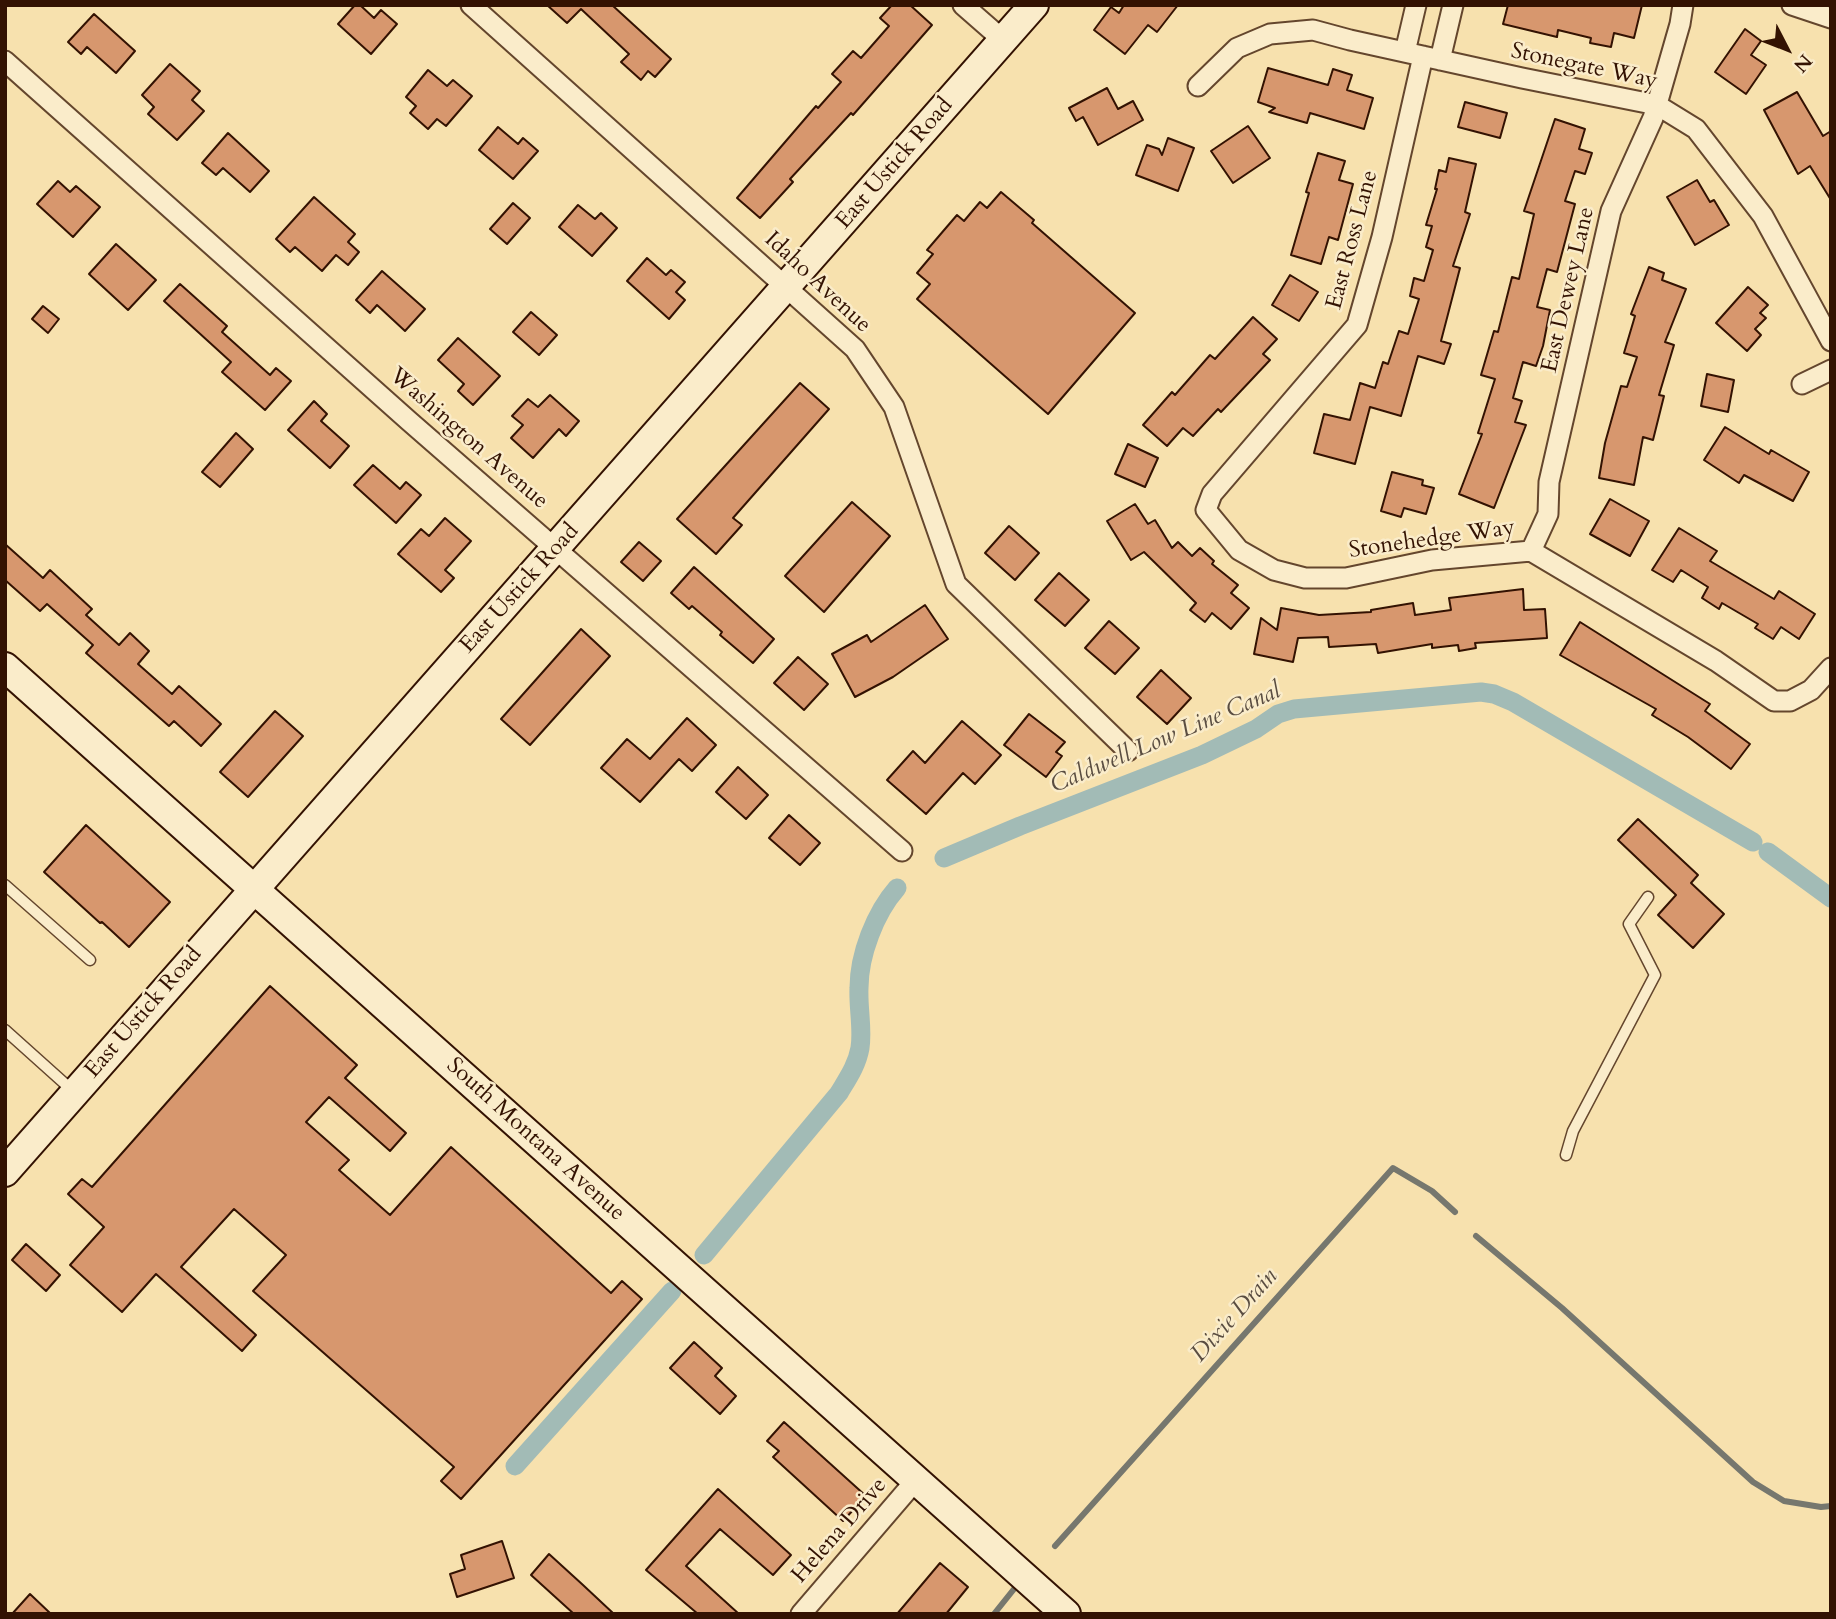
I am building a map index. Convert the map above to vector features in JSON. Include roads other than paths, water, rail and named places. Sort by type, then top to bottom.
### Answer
[{"type":"main road","name":"East Ustick Road","points":[[5,1172],[1034,5]]},
{"type":"main road","name":"South Montana Avenue","points":[[5,667],[1066,1614]]},
{"type":"street","name":"Idaho Avenue","points":[[471,5],[855,349],[894,407],[956,584],[1128,751]]},
{"type":"street","points":[[963,5],[1003,40]]},
{"type":"street","name":"East Ross Lane","points":[[1206,510],[1212,494],[1357,325],[1382,237],[1421,56],[1416,5]]},
{"type":"street","name":"East Ross Lane","points":[[1421,56],[1453,5]]},
{"type":"street","name":"East Dewey Lane","points":[[1531,551],[1548,514],[1549,482],[1611,211],[1653,118],[1683,5]]},
{"type":"street","points":[[1792,5],[1831,18]]},
{"type":"street","name":"Stonegate Way","points":[[1198,86],[1237,48],[1270,34],[1313,30],[1421,56],[1657,105],[1696,129],[1763,216],[1831,341]]},
{"type":"street","name":"Washington Avenue","points":[[5,61],[902,851]]},
{"type":"street","points":[[1802,384],[1831,370]]},
{"type":"street","name":"Stonehedge Way","points":[[1206,510],[1239,550],[1275,569],[1305,578],[1346,578],[1432,560],[1531,551],[1716,661],[1774,701],[1790,701],[1811,690],[1831,668]]},
{"type":"street","name":"Helena Drive","points":[[800,1614],[916,1480]]},
{"type":"lane","points":[[5,885],[90,960]]},
{"type":"lane","points":[[1566,1155],[1573,1131],[1655,975],[1629,924],[1648,897]]},
{"type":"lane","points":[[5,1030],[75,1092]]},
{"type":"waterway","name":"Caldwell Low Line Canal","points":[[944,858],[1202,755],[1256,729],[1278,714],[1294,709],[1481,692],[1513,702],[1753,842]]},
{"type":"waterway","name":"Caldwell Low Line Canal","points":[[1768,852],[1831,898]]},
{"type":"waterway","name":"Caldwell Low Line Canal","points":[[704,1255],[839,1093],[852,1071],[861,1041],[859,996],[865,948],[875,922],[897,888]]},
{"type":"waterway","name":"Dixie Drain","points":[[1055,1546],[1393,1168],[1432,1191],[1455,1212]]},
{"type":"waterway","name":"Dixie Drain","points":[[1476,1236],[1562,1308],[1753,1482],[1784,1501],[1831,1506]]},
{"type":"waterway","name":"Caldwell Low Line Canal","points":[[515,1466],[672,1291]]},
{"type":"waterway","name":"Dixie Drain","points":[[994,1614],[1014,1589]]}]
